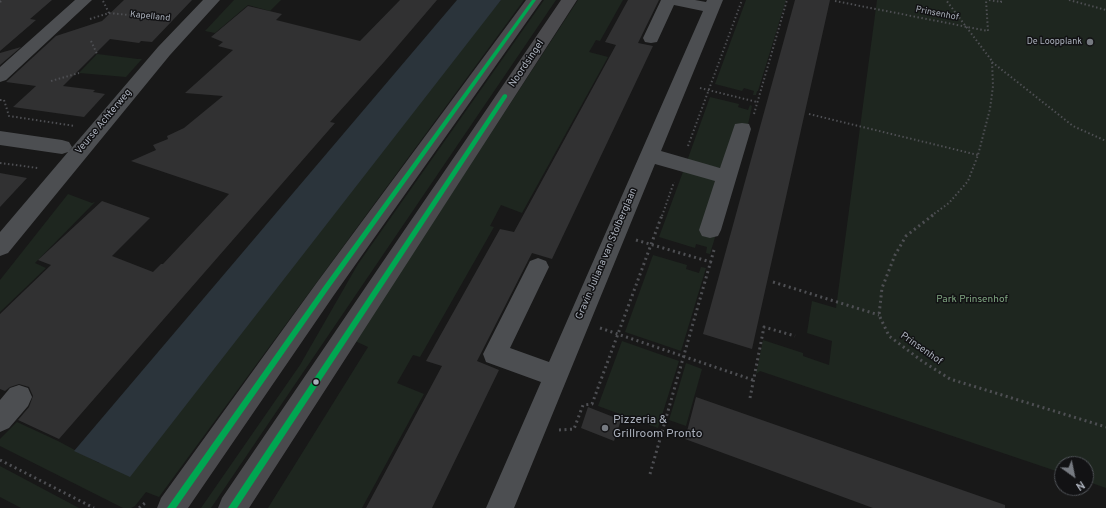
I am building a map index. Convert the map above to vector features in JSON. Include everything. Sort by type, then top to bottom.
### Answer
[{"type":"main road","points":[[171,508],[326,288],[534,0]]},
{"type":"main road","name":"Noordsingel","points":[[232,508],[569,0]]},
{"type":"street","points":[[1,73],[84,0]]},
{"type":"street","name":"Veurse Achterweg","points":[[0,247],[190,22],[212,0]]},
{"type":"street","points":[[651,38],[671,0],[713,4]]},
{"type":"street","name":"Gravin Juliana van Stolberglaan","points":[[500,508],[713,4]]},
{"type":"street","points":[[710,230],[742,129]]},
{"type":"street","points":[[0,138],[62,146]]},
{"type":"street","points":[[649,156],[726,177]]},
{"type":"street","points":[[538,267],[495,354],[556,376]]},
{"type":"street","points":[[0,420],[19,397]]},
{"type":"path","points":[[103,0],[109,13]]},
{"type":"path","points":[[555,436],[557,430],[574,429],[583,405],[592,404],[742,0]]},
{"type":"path","name":"Prinsenhof","points":[[946,0],[992,61],[1038,100],[1073,126],[1106,141]]},
{"type":"path","points":[[966,27],[988,31],[987,0],[1001,2],[1001,0]]},
{"type":"path","points":[[1068,0],[1106,10]]},
{"type":"path","name":"Prinsenhof","points":[[835,1],[966,27]]},
{"type":"path","name":"Kapelland","points":[[89,20],[109,13],[190,22]]},
{"type":"path","points":[[91,41],[96,54]]},
{"type":"path","points":[[774,282],[879,315],[882,288],[895,255],[906,236],[921,222],[949,203],[968,181],[978,155],[992,94],[992,61]]},
{"type":"path","points":[[51,81],[79,72]]},
{"type":"path","points":[[680,83],[757,102]]},
{"type":"path","points":[[0,100],[4,100],[9,116],[100,129]]},
{"type":"path","points":[[809,114],[978,155]]},
{"type":"path","points":[[0,163],[63,172]]},
{"type":"path","points":[[616,234],[714,263]]},
{"type":"path","name":"Prinsenhof","points":[[879,315],[889,336],[922,361],[950,378],[1106,427]]},
{"type":"path","points":[[579,320],[753,380]]},
{"type":"path","points":[[750,398],[764,327],[795,336]]},
{"type":"path","points":[[0,460],[94,508]]},
{"type":"green space","points":[[234,0],[281,0],[270,11],[248,5],[215,33],[205,31]]},
{"type":"green space","points":[[501,0],[524,0],[159,497],[146,492],[135,506],[131,508],[123,508],[0,446],[0,439],[17,422],[58,441],[99,463]]},
{"type":"green space","points":[[544,0],[556,0],[211,508],[201,508],[300,365],[358,264]]},
{"type":"green space","points":[[578,0],[623,0],[600,41],[596,40],[589,52],[608,57],[522,213],[501,205],[490,226],[494,227],[420,357],[413,355],[397,383],[424,394],[362,508],[268,508],[368,347],[355,341]]},
{"type":"green space","points":[[746,0],[786,0],[756,95],[753,95],[754,91],[744,88],[742,91],[715,84]]},
{"type":"green space","name":"Park Prinsenhof","points":[[877,0],[1106,0],[1106,488],[1094,484],[1094,456],[1054,456],[1054,470],[760,371],[756,374],[763,340],[803,353],[803,356],[829,365],[832,341],[807,333],[812,301],[836,308]]},
{"type":"green space","points":[[97,54],[142,59],[126,77],[79,73]]},
{"type":"green space","points":[[710,97],[739,104],[738,107],[748,110],[750,105],[752,106],[747,129],[720,168],[687,161]]},
{"type":"green space","points":[[684,169],[717,181],[716,234],[710,254],[706,253],[707,247],[696,244],[695,248],[659,237]]},
{"type":"green space","points":[[68,194],[92,203],[95,202],[35,263],[46,268],[0,312],[0,280]]},
{"type":"green space","points":[[653,255],[687,265],[686,269],[699,273],[701,267],[706,268],[681,351],[625,332]]},
{"type":"green space","points":[[622,341],[679,361],[658,428],[598,406]]},
{"type":"green space","points":[[686,363],[702,369],[686,426],[669,420]]},
{"type":"green space","points":[[0,466],[79,508],[21,508],[0,497]]},
{"type":"shaded area","points":[[457,0],[501,0],[130,477],[74,451]]},
{"type":"building","points":[[0,0],[52,0],[30,19],[36,20],[0,51]]},
{"type":"building","points":[[124,0],[192,0],[152,42],[141,41],[139,43],[110,39],[63,86],[95,90],[93,92],[105,94],[84,117],[13,107],[36,86],[6,82],[56,36],[102,21]]},
{"type":"building","points":[[400,0],[437,0],[330,122],[335,123],[59,439],[18,420],[29,407],[33,396],[29,387],[19,384],[10,387],[5,391],[0,389],[0,314],[51,265],[38,260],[102,201],[150,218],[112,256],[153,272],[161,264],[163,264],[229,194],[131,161],[156,150],[153,145],[168,139],[167,136],[184,128],[223,96],[185,93],[233,50],[218,46],[223,42],[211,37],[248,6],[282,14],[276,20],[360,41]]},
{"type":"building","points":[[628,0],[659,0],[638,43],[653,46],[552,259],[532,253],[477,361],[499,370],[432,508],[366,508],[442,366],[426,361],[500,229],[514,232],[616,45],[605,42]]},
{"type":"building","points":[[795,0],[830,0],[752,349],[703,334]]},
{"type":"building","points":[[21,47],[0,65],[0,53]]},
{"type":"building","points":[[0,173],[27,178],[0,207]]},
{"type":"building","points":[[696,397],[1005,505],[1005,508],[873,508],[685,439]]},
{"type":"building","points":[[588,407],[621,420],[614,441],[581,428]]},
{"type":"transit line","points":[[171,508],[326,288],[534,0]]},
{"type":"transit line","points":[[232,508],[505,96]]},
{"type":"place","name":"De Loopplank","points":[[1090,42]]},
{"type":"place","name":"Pizzeria & Grillroom Pronto","points":[[605,428]]}]
